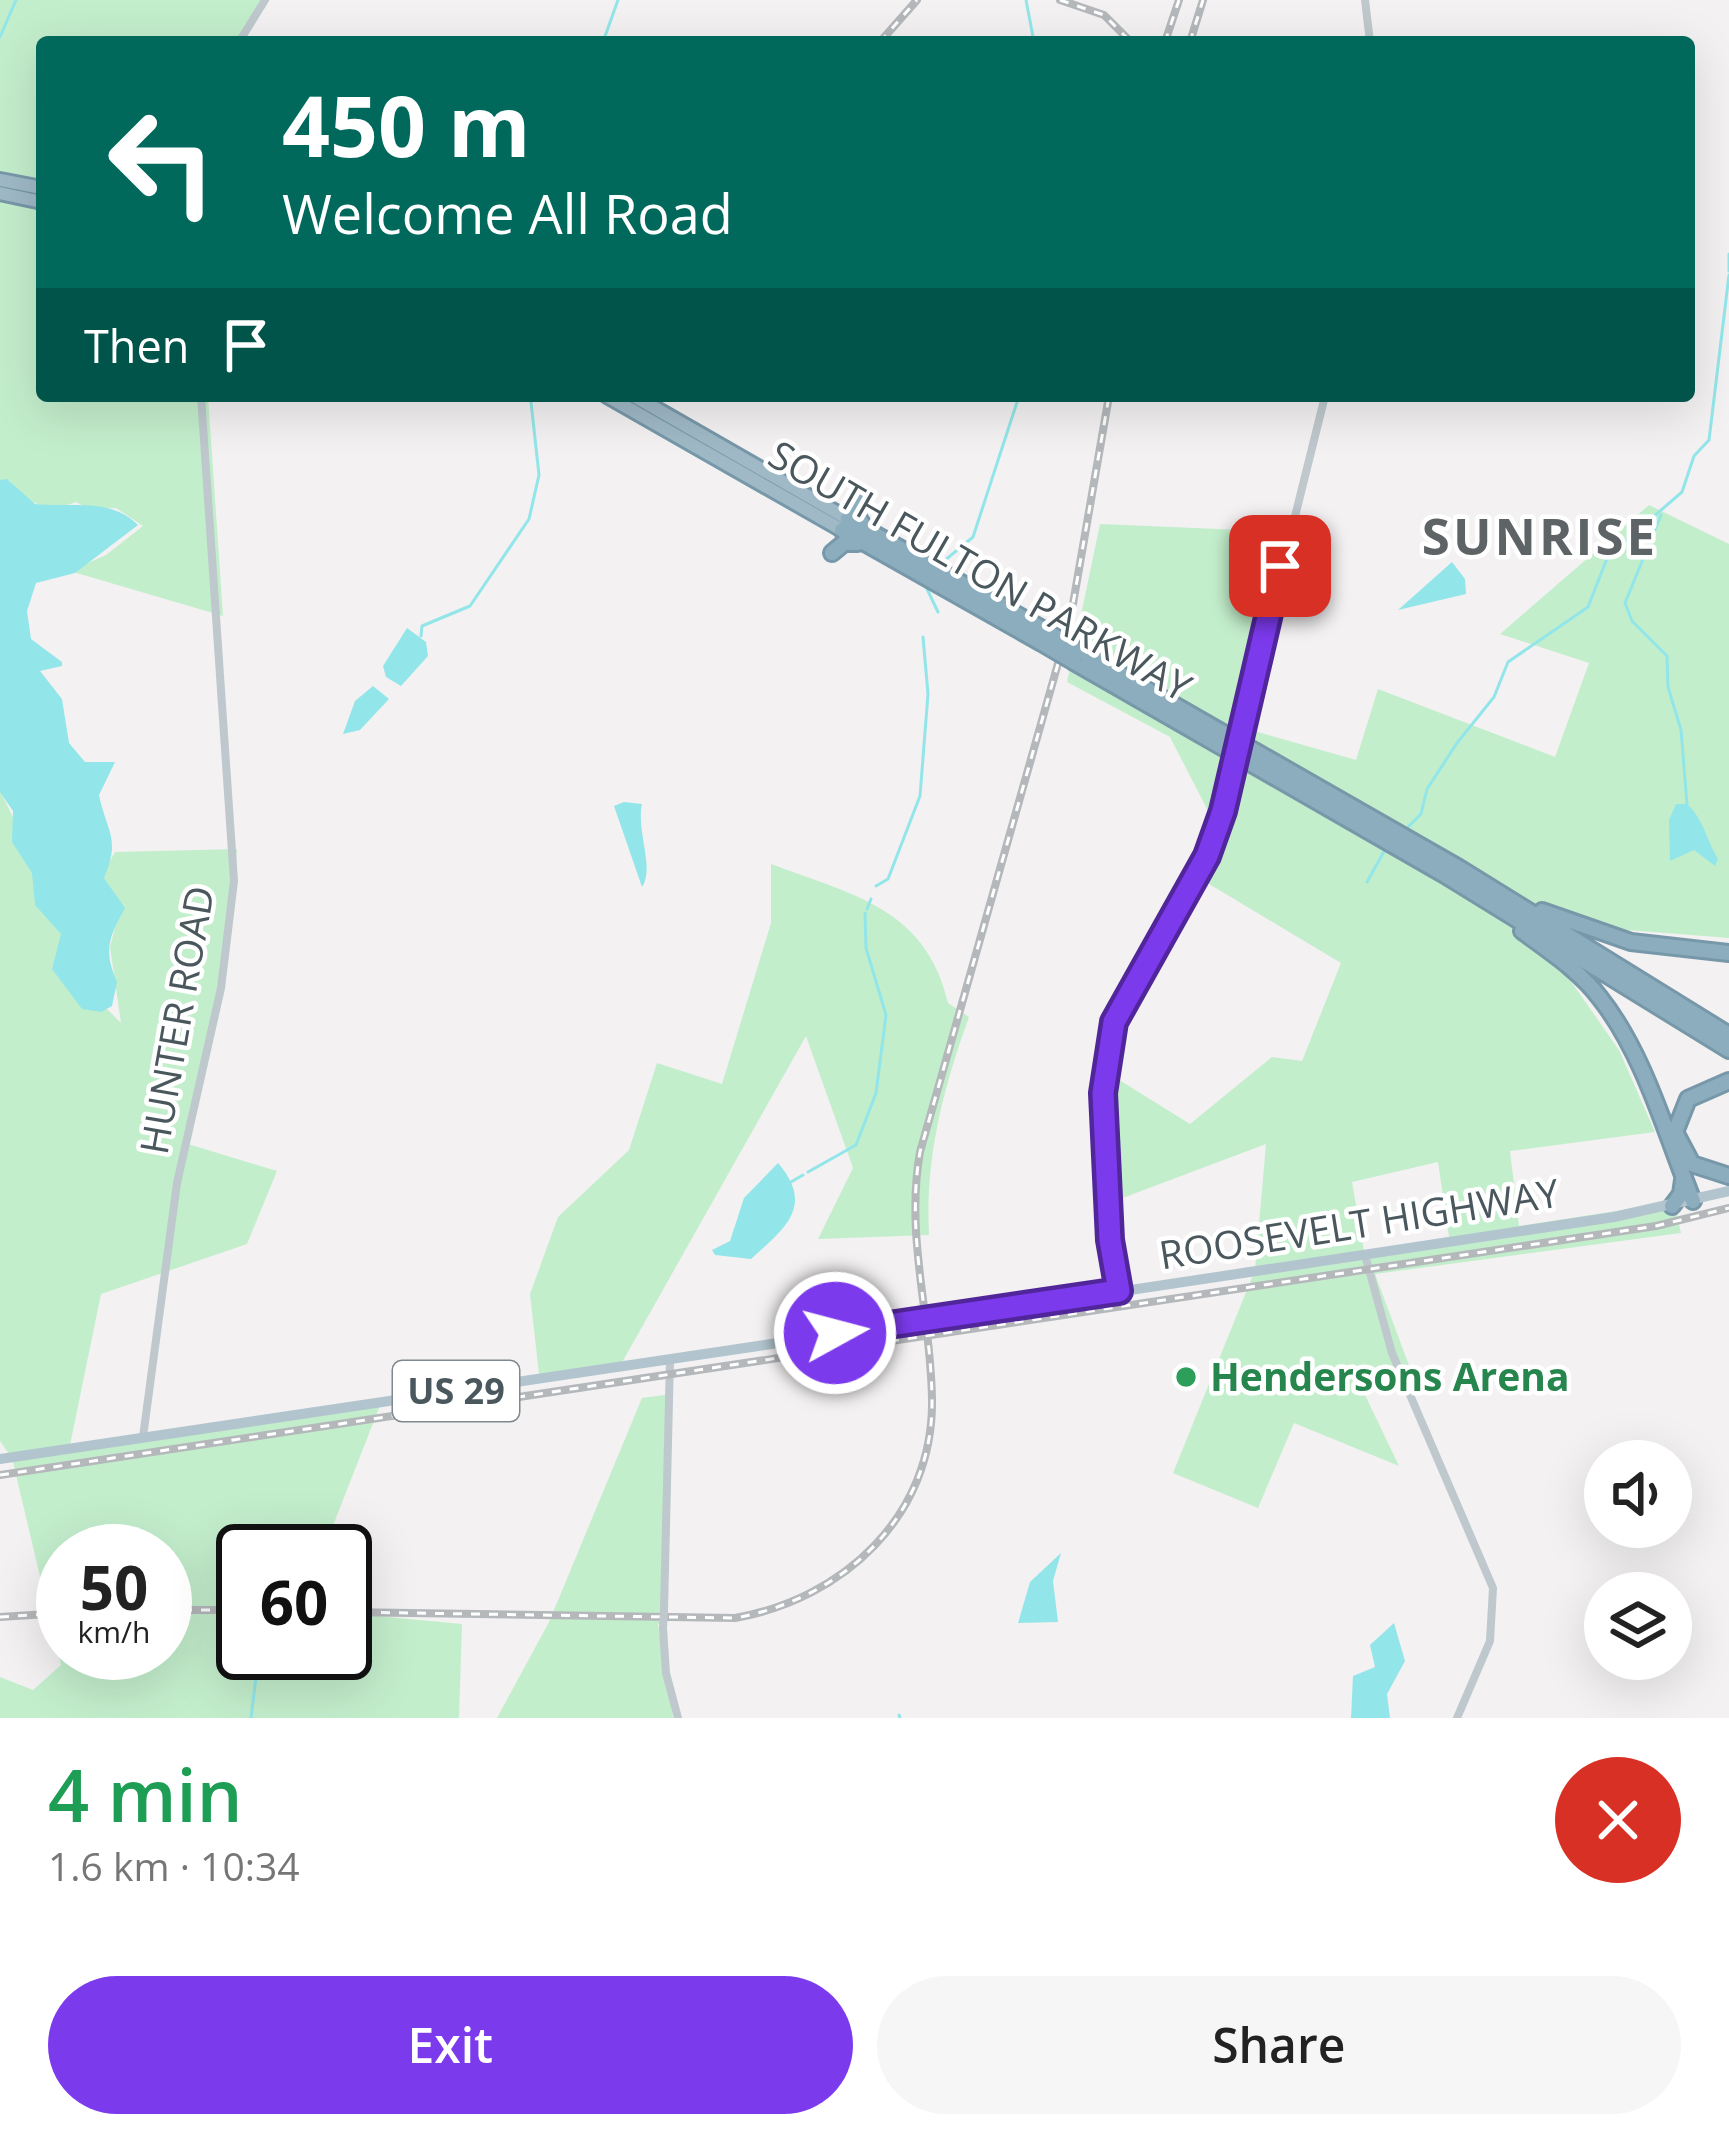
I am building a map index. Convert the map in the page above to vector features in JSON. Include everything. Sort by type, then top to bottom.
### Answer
[{"type":"highway","points":[[0,180],[36,187]]},
{"type":"highway","points":[[0,193],[36,201]]},
{"type":"highway","name":"SOUTH FULTON PARKWAY","points":[[618,402],[807,509],[866,528],[1042,636],[1452,872]]},
{"type":"highway","name":"SOUTH FULTON PARKWAY","points":[[644,402],[831,509],[875,548],[1042,636]]},
{"type":"highway","points":[[831,509],[847,509],[859,497]]},
{"type":"highway","points":[[859,497],[856,515],[866,528]]},
{"type":"highway","points":[[807,509],[833,533],[832,553]]},
{"type":"highway","points":[[832,553],[848,542],[875,548]]},
{"type":"highway","points":[[1452,872],[1613,938],[1729,953]]},
{"type":"highway","points":[[1452,872],[1729,1035]]},
{"type":"highway","points":[[1452,872],[1729,1050]]},
{"type":"highway","points":[[1452,872],[1598,994],[1626,1040],[1696,1201]]},
{"type":"highway","points":[[1696,1201],[1676,1132],[1683,1104],[1703,1088],[1729,1081]]},
{"type":"highway","points":[[1682,1153],[1697,1168],[1729,1176]]},
{"type":"highway","points":[[1672,1206],[1682,1194],[1682,1174]]},
{"type":"main road","name":"ROOSEVELT HIGHWAY","points":[[0,1459],[1672,1206],[1729,1191]]},
{"type":"street","points":[[243,36],[265,0]]},
{"type":"street","points":[[1365,0],[1369,36]]},
{"type":"street","name":"HUNTER ROAD","points":[[143,1437],[177,1183],[232,916],[234,847],[201,402]]},
{"type":"street","points":[[1119,1291],[1110,1240],[1103,1093],[1114,1022],[1201,871],[1233,772],[1323,402]]},
{"type":"street","points":[[1365,1253],[1392,1353],[1493,1588],[1490,1640],[1457,1718]]},
{"type":"street","points":[[670,1359],[663,1628],[666,1673],[678,1718]]},
{"type":"green space","points":[[0,0],[265,0],[244,36],[36,36],[36,402],[208,402],[223,616],[70,571],[106,555],[143,526],[116,508],[89,509],[76,502],[53,510],[25,499],[9,480],[0,484]]},
{"type":"green space","points":[[1649,505],[1729,544],[1729,938],[1577,926],[1519,907],[1619,1050],[1655,1132],[1510,1151],[1519,1226],[1674,1202],[1681,1233],[1375,1274],[1410,1368],[1365,1395],[1399,1466],[1294,1423],[1258,1508],[1173,1473],[1255,1270],[1266,1144],[1112,1202],[1105,1136],[1108,1073],[1190,1124],[1272,1057],[1302,1061],[1341,963],[1204,881],[1223,840],[1170,737],[1067,682],[1100,524],[1288,532],[1247,729],[1356,760],[1378,689],[1555,757],[1589,663],[1500,634]],"holes":[[[1438,1162],[1449,1237],[1364,1251],[1352,1182]]]},
{"type":"green space","points":[[0,790],[66,930],[52,968],[90,992],[121,1023],[110,947],[120,908],[101,877],[115,852],[237,849],[228,953],[188,1144],[277,1171],[247,1244],[101,1294],[70,1445],[381,1403],[334,1524],[216,1524],[216,1680],[372,1680],[372,1616],[462,1624],[459,1718],[0,1718],[0,1677],[33,1690],[44,1680],[192,1680],[192,1524],[36,1524],[36,1559],[12,1458],[0,1441]]},
{"type":"green space","points":[[771,864],[857,897],[904,925],[923,946],[948,1003],[969,1017],[938,1124],[929,1235],[818,1239],[853,1168],[806,1036],[620,1366],[540,1383],[530,1294],[558,1217],[629,1150],[657,1063],[722,1084],[771,923]]},
{"type":"green space","points":[[672,1394],[665,1623],[658,1624],[673,1718],[497,1718],[549,1622],[642,1398]]},
{"type":"water","points":[[7,479],[35,504],[103,507],[138,525],[75,573],[36,583],[27,611],[31,639],[62,662],[62,666],[40,671],[62,699],[69,743],[85,762],[115,762],[99,795],[112,844],[104,878],[125,908],[110,944],[117,982],[112,1006],[101,1012],[82,1009],[52,969],[61,934],[35,905],[32,873],[12,842],[13,811],[0,792],[0,480]]},
{"type":"water","points":[[1452,562],[1465,579],[1466,594],[1398,610]]},
{"type":"water","points":[[407,628],[426,642],[428,656],[401,686],[386,677],[383,666]]},
{"type":"water","points":[[373,686],[389,699],[360,730],[343,734],[355,701]]},
{"type":"water","points":[[642,804],[647,870],[642,887],[614,806]]},
{"type":"water","points":[[1676,804],[1687,804],[1697,816],[1718,859],[1715,866],[1694,850],[1670,861],[1669,820]]},
{"type":"water","points":[[778,1163],[794,1192],[791,1216],[751,1259],[715,1255],[712,1250],[730,1241],[744,1198]]},
{"type":"water","points":[[1061,1553],[1053,1581],[1058,1622],[1018,1623],[1030,1582]]},
{"type":"water","points":[[1394,1623],[1405,1661],[1387,1694],[1390,1718],[1351,1718],[1353,1676],[1375,1667],[1370,1645]]},
{"type":"waterway","points":[[0,37],[16,0]]},
{"type":"waterway","points":[[605,36],[618,0]]},
{"type":"waterway","points":[[1026,0],[1033,36]]},
{"type":"waterway","points":[[1729,254],[1729,271]]},
{"type":"waterway","points":[[1406,829],[1421,814],[1427,789],[1457,743],[1494,697],[1508,662],[1588,607],[1608,556],[1682,492],[1694,456],[1709,440],[1729,275]]},
{"type":"waterway","points":[[421,636],[422,626],[470,606],[529,519],[539,475],[531,402]]},
{"type":"waterway","points":[[944,561],[973,537],[1017,402]]},
{"type":"waterway","points":[[1661,515],[1625,603],[1632,621],[1667,656],[1668,687],[1681,730],[1687,804]]},
{"type":"waterway","points":[[927,589],[938,612]]},
{"type":"waterway","points":[[876,886],[888,879],[920,796],[928,694],[923,637]]},
{"type":"waterway","points":[[1367,882],[1386,848]]},
{"type":"waterway","points":[[867,909],[871,899]]},
{"type":"waterway","points":[[808,1172],[856,1145],[876,1093],[886,1015],[866,948],[865,913]]},
{"type":"waterway","points":[[791,1182],[803,1175]]},
{"type":"waterway","points":[[251,1718],[256,1680]]},
{"type":"railway","points":[[885,36],[917,0]]},
{"type":"railway","points":[[1060,0],[1104,15],[1125,36]]},
{"type":"railway","points":[[1167,36],[1179,0]]},
{"type":"railway","points":[[1192,36],[1203,0]]},
{"type":"railway","points":[[372,1612],[735,1618],[812,1592],[875,1545],[899,1515],[929,1441],[932,1399],[915,1214],[920,1152],[1070,621],[1108,402]]},
{"type":"railway","points":[[0,1475],[1656,1226],[1729,1208]]},
{"type":"railway","points":[[192,1610],[216,1610]]},
{"type":"railway","points":[[0,1617],[36,1615]]},
{"type":"place","name":"Hendersons Arena","points":[[1186,1377]]},
{"type":"district","name":"SUNRISE","points":[[1540,537]]},
{"type":"route","points":[[835,1333],[1119,1291],[1110,1240],[1103,1093],[1114,1022],[1207,856],[1223,811],[1280,566]]}]
